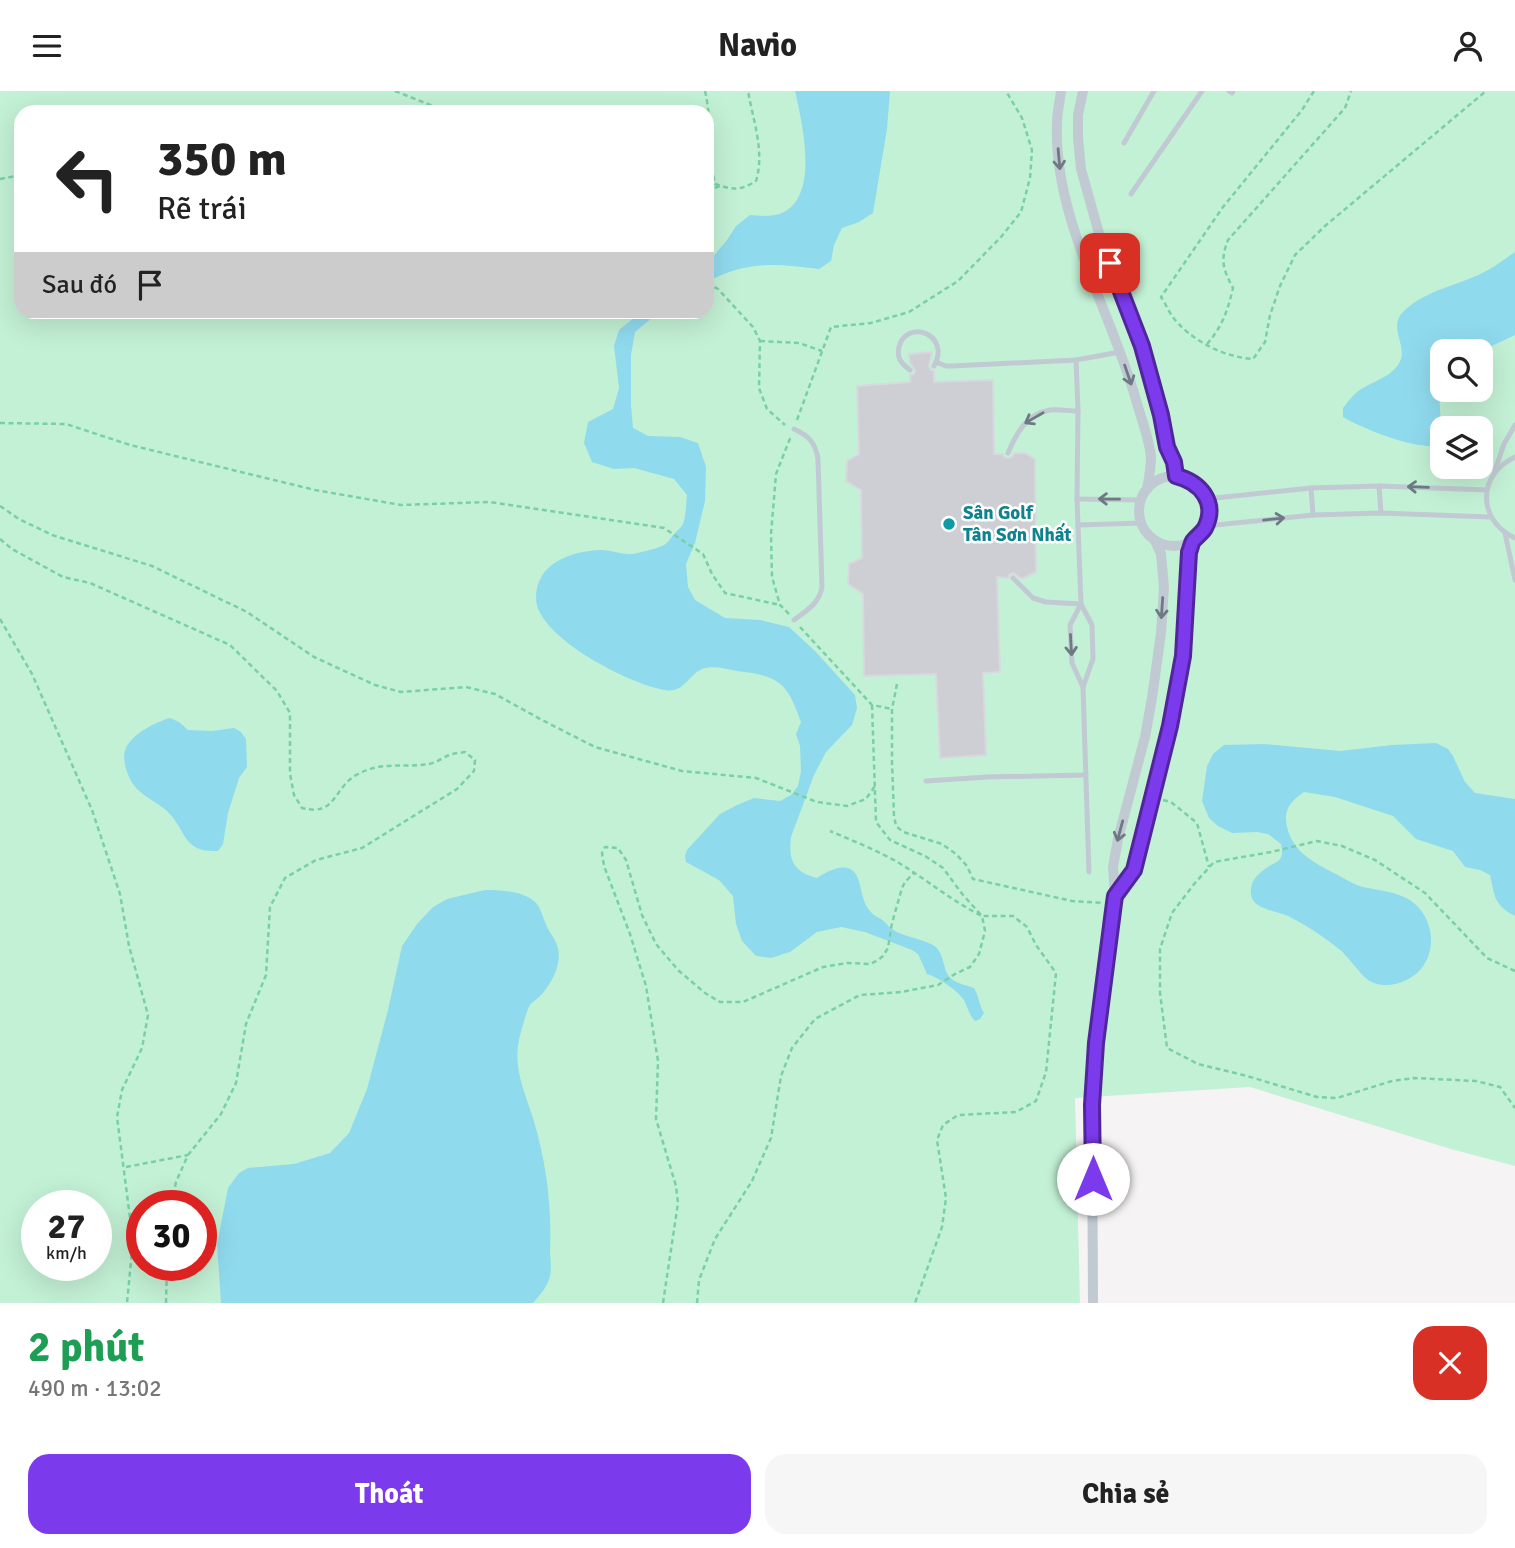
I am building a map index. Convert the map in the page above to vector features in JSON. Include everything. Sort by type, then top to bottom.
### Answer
[{"type":"street","points":[[1061,91],[1057,122],[1062,187],[1077,238],[1132,387],[1150,454],[1151,467],[1147,489],[1141,500],[1141,523],[1147,534],[1165,545],[1184,545],[1199,536],[1208,517],[1206,499],[1200,487],[1189,479],[1176,476],[1160,479],[1147,489]]},
{"type":"street","points":[[1083,91],[1078,115],[1081,169],[1100,237],[1142,346],[1176,476]]},
{"type":"street","points":[[1098,297],[1119,288]]},
{"type":"street","points":[[1114,900],[1134,870],[1164,754],[1183,656],[1187,564],[1194,540]]},
{"type":"street","points":[[1093,1303],[1092,1105],[1096,1043],[1114,900],[1115,853],[1142,749],[1161,633],[1164,587],[1161,554],[1155,541]]},
{"type":"street","points":[[1142,749],[1164,754]]},
{"type":"lane","points":[[1124,143],[1154,91]]},
{"type":"lane","points":[[1132,194],[1202,91]]},
{"type":"lane","points":[[910,370],[901,364],[898,349],[905,336],[919,332],[933,338],[937,344],[939,351],[935,364],[946,366],[1076,360],[1120,352]]},
{"type":"lane","points":[[1076,360],[1081,604],[1092,625],[1093,636],[1093,659],[1083,687],[1088,872]]},
{"type":"lane","points":[[1008,453],[1014,437],[1032,417],[1048,410],[1078,411]]},
{"type":"lane","points":[[1515,425],[1504,444],[1487,489],[1486,504],[1490,517],[1497,526],[1515,538]]},
{"type":"lane","points":[[793,431],[808,435],[814,443],[818,459],[822,587],[817,602],[794,620]]},
{"type":"lane","points":[[1495,471],[1515,457]]},
{"type":"lane","points":[[1206,499],[1311,488],[1379,486],[1487,489]]},
{"type":"lane","points":[[1379,486],[1381,513]]},
{"type":"lane","points":[[1311,488],[1313,515]]},
{"type":"lane","points":[[1077,499],[1141,500]]},
{"type":"lane","points":[[1206,526],[1313,515],[1381,513],[1490,517]]},
{"type":"lane","points":[[1078,525],[1141,523]]},
{"type":"lane","points":[[1505,533],[1515,580]]},
{"type":"lane","points":[[1013,578],[1033,598],[1046,602],[1081,604]]},
{"type":"lane","points":[[1081,604],[1070,625],[1072,663],[1083,687]]},
{"type":"lane","points":[[926,781],[1086,775]]},
{"type":"path","points":[[396,91],[431,105]]},
{"type":"path","points":[[714,180],[715,184],[720,186],[743,189],[756,181],[760,169],[760,152],[748,91]]},
{"type":"path","points":[[892,709],[872,705],[780,605],[772,577],[771,534],[776,474],[831,327],[871,323],[909,312],[958,281],[1021,212],[1030,178],[1032,150],[1022,118],[1006,91]]},
{"type":"path","points":[[1314,91],[1302,110],[1223,207],[1161,297],[1173,317],[1200,342],[1237,358],[1253,359],[1265,342],[1270,315],[1295,255],[1325,226],[1486,91]]},
{"type":"path","points":[[1207,344],[1227,313],[1233,288],[1224,271],[1222,254],[1228,240],[1345,108],[1351,91]]},
{"type":"path","points":[[714,188],[720,186]]},
{"type":"path","points":[[714,287],[753,327],[760,341],[759,389],[767,409],[793,431]]},
{"type":"path","points":[[760,341],[799,343],[823,351]]},
{"type":"path","points":[[0,423],[66,424],[130,445],[315,490],[401,505],[489,502],[664,528],[703,554],[725,593],[780,605]]},
{"type":"path","points":[[0,506],[52,535],[152,566],[247,613],[314,657],[375,685],[401,692],[467,687],[495,694],[594,747],[682,771],[756,778],[817,802],[847,806],[866,799],[875,786]]},
{"type":"path","points":[[0,540],[62,577],[90,583],[230,645],[277,691],[290,713],[290,774],[294,795],[302,808],[315,811],[326,807],[356,774],[382,765],[433,764],[451,754],[465,752],[475,760],[474,771],[457,789],[362,848],[316,860],[285,878],[270,907],[266,975],[246,1024],[236,1083],[221,1114],[188,1155],[175,1190]]},
{"type":"path","points":[[0,619],[32,674],[92,810],[120,894],[129,946],[148,1015],[142,1048],[122,1090],[117,1117],[133,1241],[127,1303]]},
{"type":"path","points":[[897,684],[892,709],[894,816],[896,825],[903,832],[942,844],[967,866],[973,879],[1072,901],[1114,900]]},
{"type":"path","points":[[696,1303],[699,1280],[715,1239],[752,1181],[771,1138],[781,1076],[792,1048],[815,1019],[860,995],[901,992],[938,985],[970,967],[979,954],[985,931],[982,916],[943,868],[925,856],[890,840],[876,822],[872,705]]},
{"type":"path","points":[[1153,798],[1171,802],[1197,823],[1209,867]]},
{"type":"path","points":[[830,831],[875,850],[914,873],[959,905],[982,916],[1013,916],[1027,927],[1056,973],[1046,1072],[1036,1101],[1016,1112],[958,1115],[943,1125],[937,1140],[946,1198],[942,1227],[915,1303]]},
{"type":"path","points":[[1515,971],[1488,958],[1425,893],[1375,860],[1342,846],[1317,841],[1214,862],[1172,913],[1160,949],[1160,993],[1167,1048],[1198,1064],[1317,1097],[1337,1098],[1392,1081],[1476,1081],[1500,1087],[1515,1108]]},
{"type":"path","points":[[663,1303],[678,1203],[676,1186],[656,1119],[658,1061],[646,986],[631,934],[604,866],[602,853],[605,846],[618,848],[626,860],[642,915],[656,944],[678,970],[720,1002],[743,1002],[823,967],[847,963],[870,964],[878,960],[888,948],[902,888],[914,873]]},
{"type":"path","points":[[125,1168],[188,1155]]},
{"type":"path","points":[[166,1303],[167,1281]]},
{"type":"green space","name":"Sân Golf Tân Sơn Nhất","points":[[0,91],[1515,91],[1515,1166],[1250,1087],[1075,1098],[1080,1303],[0,1303]]},
{"type":"water","points":[[795,91],[890,91],[887,129],[873,213],[842,228],[834,245],[831,261],[819,269],[762,265],[735,270],[714,279],[714,256],[736,226],[750,215],[770,216],[782,213],[794,204],[805,175],[801,121]]},
{"type":"water","points":[[1515,252],[1515,335],[1493,345],[1493,339],[1430,339],[1430,402],[1440,402],[1440,416],[1430,416],[1430,446],[1391,438],[1343,417],[1343,408],[1355,394],[1389,374],[1398,365],[1402,352],[1397,323],[1405,310],[1434,292],[1488,270]]},
{"type":"water","points":[[632,319],[651,319],[635,332],[631,355],[633,428],[648,436],[680,437],[698,443],[706,467],[705,501],[695,543],[686,564],[688,587],[695,600],[725,618],[760,620],[789,627],[855,695],[857,708],[852,725],[826,752],[814,775],[791,837],[794,864],[798,869],[817,878],[839,868],[852,870],[858,879],[865,903],[873,914],[897,932],[937,948],[949,976],[956,982],[974,988],[984,1013],[980,1019],[973,1019],[964,1000],[957,993],[942,981],[927,974],[918,954],[865,932],[841,927],[817,932],[790,952],[771,958],[756,956],[742,941],[736,924],[733,896],[719,880],[686,862],[687,850],[720,814],[754,798],[780,801],[791,795],[798,786],[801,771],[800,746],[796,734],[801,722],[791,698],[780,683],[763,675],[712,667],[694,674],[677,689],[665,690],[650,686],[630,679],[588,657],[551,628],[540,613],[536,598],[538,586],[542,576],[557,561],[590,551],[633,554],[654,549],[665,544],[683,523],[687,495],[674,479],[634,468],[614,469],[592,462],[584,443],[588,422],[613,409],[619,388],[614,346],[619,330]]},
{"type":"water","points":[[170,718],[188,730],[234,728],[246,739],[247,767],[239,778],[228,813],[223,844],[218,851],[206,851],[191,844],[167,811],[136,788],[127,771],[124,757],[129,743],[145,729]]},
{"type":"water","points":[[1436,743],[1448,749],[1465,782],[1475,793],[1515,799],[1515,916],[1497,900],[1490,875],[1465,867],[1453,851],[1416,839],[1393,816],[1335,797],[1304,792],[1287,810],[1286,821],[1290,836],[1305,855],[1355,884],[1404,897],[1421,910],[1426,919],[1430,929],[1430,950],[1421,969],[1403,982],[1381,985],[1368,980],[1347,956],[1321,936],[1290,917],[1256,903],[1251,894],[1254,880],[1263,870],[1280,859],[1281,844],[1268,834],[1232,833],[1209,818],[1202,801],[1207,766],[1213,754],[1224,745],[1264,744],[1340,751]]},
{"type":"water","points":[[485,890],[499,890],[529,898],[539,907],[559,951],[558,965],[550,983],[529,1008],[518,1050],[521,1080],[538,1134],[547,1183],[551,1270],[546,1287],[533,1303],[221,1303],[217,1244],[228,1188],[239,1173],[248,1168],[294,1164],[330,1153],[349,1133],[367,1089],[402,946],[433,907],[447,899]]},
{"type":"building","name":"Sân Golf Tân Sơn Nhất","points":[[932,352],[929,366],[934,371],[934,382],[993,380],[994,454],[1003,454],[1008,458],[1014,453],[1025,453],[1035,459],[1036,572],[1024,578],[1014,573],[1008,578],[997,577],[1000,672],[983,673],[986,755],[940,758],[936,674],[864,676],[863,594],[848,584],[849,564],[862,558],[861,490],[846,481],[847,461],[859,454],[857,386],[910,382],[910,375],[914,374],[915,370],[910,363],[909,354]]},
{"type":"place","name":"Sân Golf Tân Sơn Nhất","points":[[949,524]]},
{"type":"route","points":[[1093,1179],[1092,1105],[1096,1043],[1115,896],[1134,870],[1155,791],[1183,656],[1189,552],[1194,540],[1206,526],[1209,508],[1200,487],[1189,479],[1176,476],[1142,346],[1110,263]]}]
